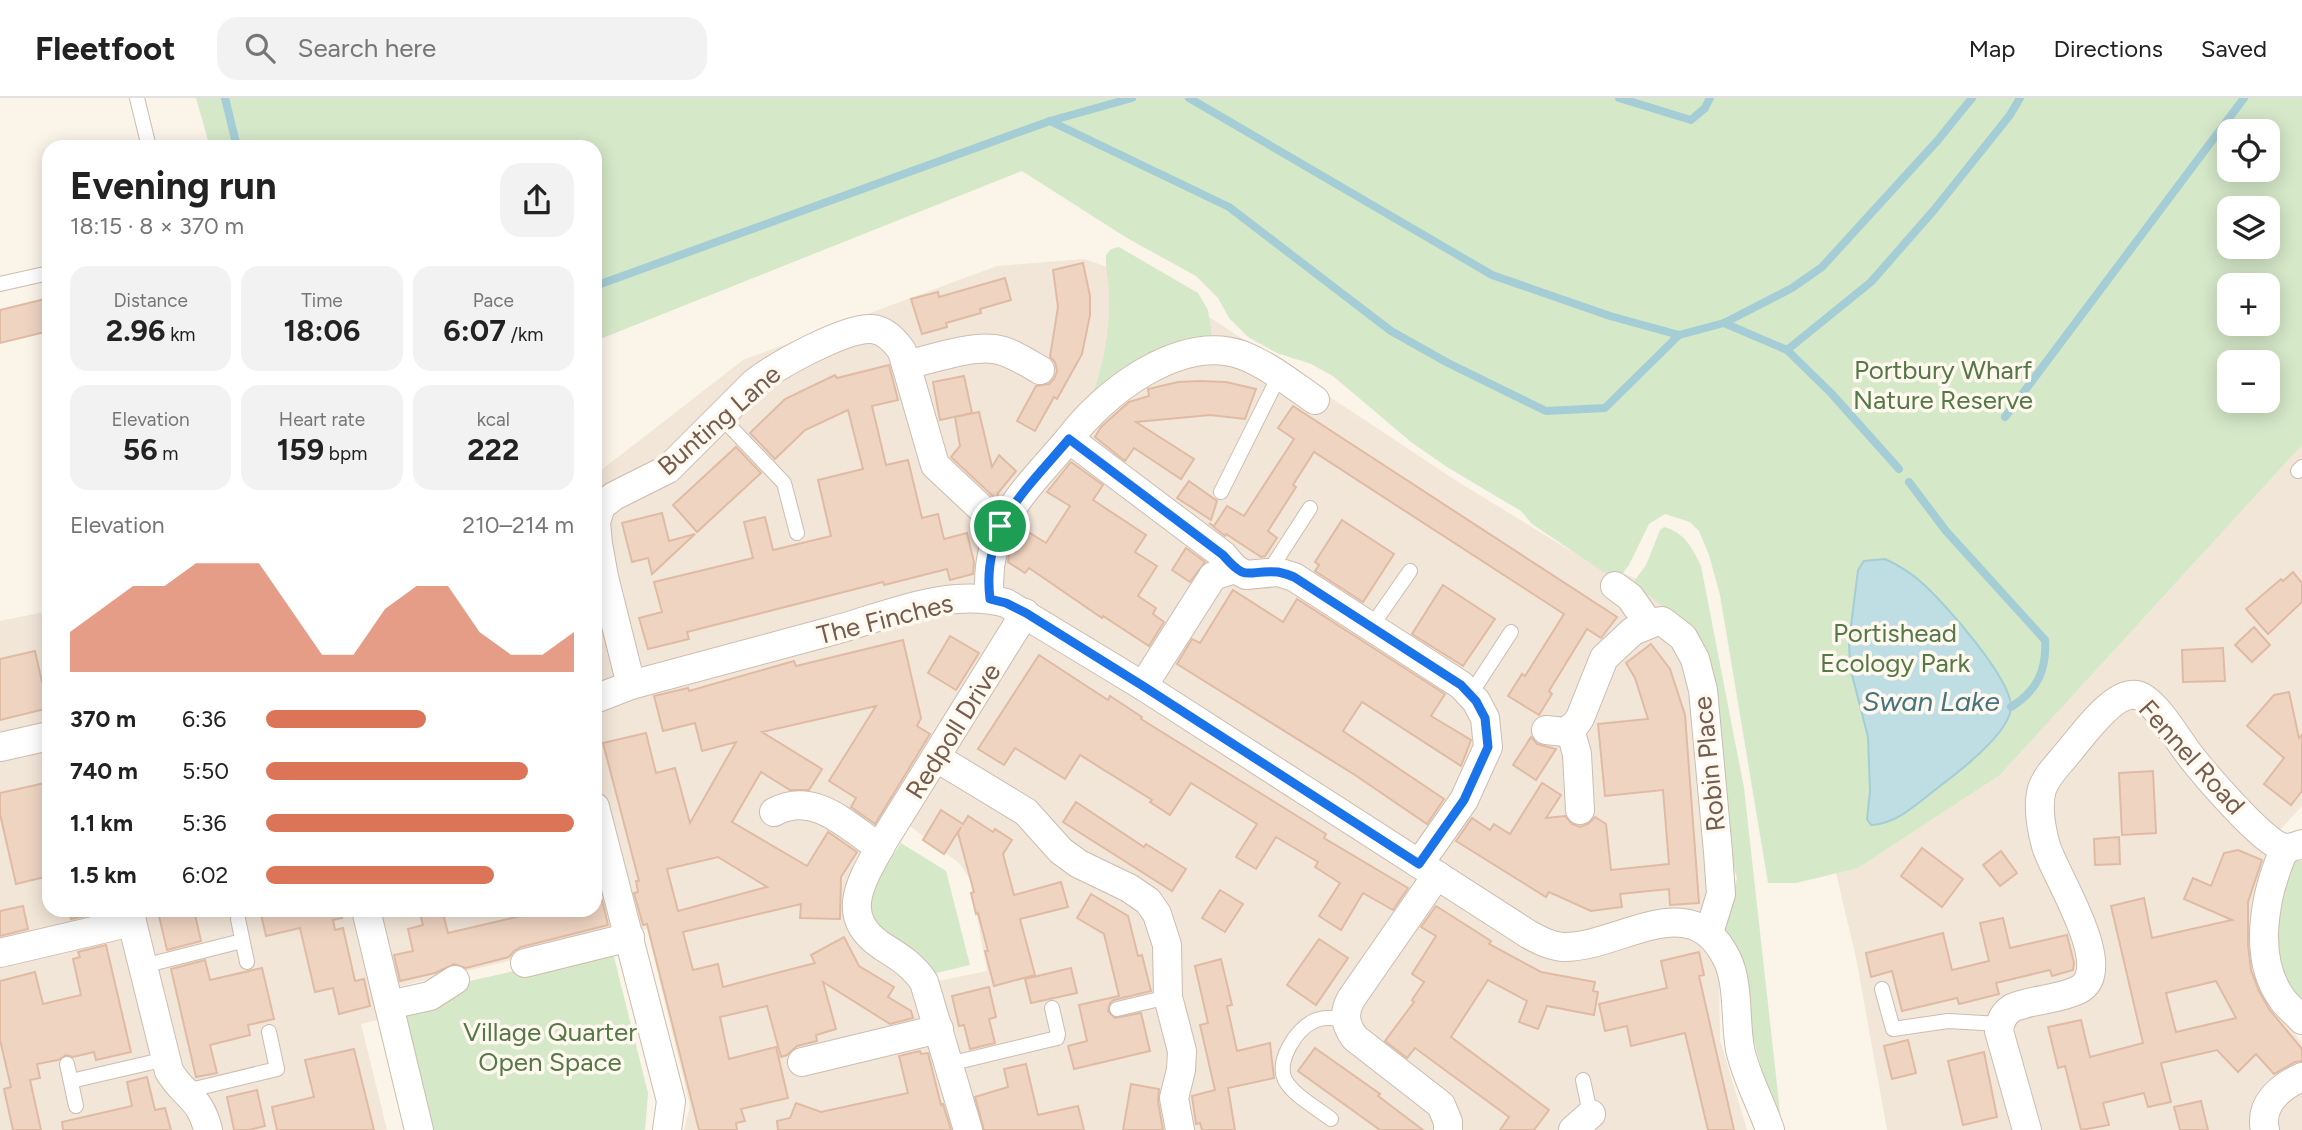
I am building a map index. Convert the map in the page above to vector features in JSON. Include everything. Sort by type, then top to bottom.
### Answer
[{"type":"street","name":"Bunting Lane","points":[[602,505],[614,496],[668,469],[769,371],[855,331],[872,329],[893,339],[902,351],[935,466],[1000,526]]},
{"type":"street","points":[[906,365],[973,350],[993,349],[1008,353],[1040,370]]},
{"type":"street","points":[[990,599],[990,557],[1000,526],[1085,418],[1118,388],[1158,365],[1188,355],[1220,351],[1241,355],[1315,400]]},
{"type":"street","points":[[1069,439],[1223,555],[1235,569],[1246,575],[1278,572],[1294,577],[1461,685],[1476,701],[1485,718],[1488,747],[1428,869],[1346,1010],[1346,1021],[1355,1038],[1441,1105],[1449,1129]]},
{"type":"street","points":[[1143,686],[1213,576],[1235,569]]},
{"type":"street","points":[[1580,810],[1577,754],[1558,729],[1580,718],[1604,658],[1633,631],[1649,624],[1630,597],[1615,586]]},
{"type":"street","name":"Bunting Lane","points":[[602,588],[631,685]]},
{"type":"street","name":"The Finches","points":[[602,696],[631,685],[872,620],[935,600],[990,599],[1026,613],[1528,934],[1556,946],[1566,947],[1661,922],[1693,924],[1709,933]]},
{"type":"street","name":"Redpoll Drive","points":[[968,1130],[924,982],[917,971],[867,935],[859,921],[856,905],[867,872],[880,848],[1026,613]]},
{"type":"street","name":"Robin Place","points":[[1649,624],[1662,621],[1684,637],[1696,659],[1703,690],[1721,894],[1709,933]]},
{"type":"street","name":"Fennel Road","points":[[2000,1024],[2004,1014],[2012,1008],[2076,991],[2087,983],[2091,975],[2089,944],[2042,834],[2040,800],[2047,779],[2098,716],[2122,698],[2137,695],[2150,703],[2209,780],[2272,842],[2293,846],[2270,884],[2264,916],[2264,939],[2274,985],[2282,999],[2302,1020]]},
{"type":"street","points":[[0,747],[42,738]]},
{"type":"street","points":[[937,758],[1026,812],[1061,851],[1079,864],[1129,887],[1148,901],[1157,914],[1166,937],[1168,997],[1182,1051],[1181,1070],[1174,1098],[1180,1130]]},
{"type":"street","points":[[774,812],[797,804],[814,806],[880,848]]},
{"type":"street","points":[[602,833],[671,1101],[667,1130]]},
{"type":"street","points":[[0,953],[126,917]]},
{"type":"street","points":[[130,917],[169,1071],[200,1107],[208,1130]]},
{"type":"street","points":[[368,917],[419,1130]]},
{"type":"street","points":[[1709,933],[1730,965],[1741,1054],[1770,1130]]},
{"type":"street","points":[[525,963],[630,937]]},
{"type":"street","points":[[389,1005],[430,996],[454,980]]},
{"type":"street","points":[[2000,1024],[1999,1031],[2027,1130]]},
{"type":"street","points":[[802,1062],[939,1029]]},
{"type":"street","points":[[2265,1130],[2263,1113],[2266,1106],[2281,1090],[2302,1077]]},
{"type":"lane","points":[[137,98],[147,140]]},
{"type":"lane","points":[[0,284],[42,275]]},
{"type":"lane","points":[[1221,492],[1279,376]]},
{"type":"lane","points":[[721,417],[784,483],[797,533]]},
{"type":"lane","points":[[1268,573],[1310,508]]},
{"type":"lane","points":[[1371,627],[1409,571]]},
{"type":"lane","points":[[1470,695],[1511,632]]},
{"type":"lane","points":[[238,919],[247,962]]},
{"type":"lane","points":[[143,966],[242,941]]},
{"type":"lane","points":[[1882,989],[1893,1029],[1948,1021],[2000,1024]]},
{"type":"lane","points":[[1117,1009],[1168,997]]},
{"type":"lane","points":[[949,1064],[1057,1038],[1052,1008]]},
{"type":"lane","points":[[1331,1119],[1290,1087],[1283,1075],[1282,1062],[1305,1026],[1327,1018],[1346,1021]]},
{"type":"lane","points":[[186,1091],[277,1069],[269,1032]]},
{"type":"lane","points":[[71,1081],[166,1059]]},
{"type":"lane","points":[[67,1065],[76,1106]]},
{"type":"lane","points":[[1583,1080],[1586,1125]]},
{"type":"shaded area","points":[[1084,259],[1161,285],[1455,480],[1571,551],[1681,598],[1719,974],[1720,1040],[1747,1130],[684,1130],[690,1106],[647,929],[397,987],[405,1014],[361,1024],[387,1130],[0,1130],[0,621],[42,612],[42,917],[602,917],[602,470],[743,360],[997,266]],"holes":[[[894,814],[959,863],[970,879],[987,971],[919,985],[873,849]]]},
{"type":"shaded area","points":[[2302,445],[2302,806],[2279,831],[2261,867],[2252,910],[2255,964],[2269,1003],[2302,1043],[2302,1130],[1887,1130],[1856,958],[1836,873],[1858,868],[2000,775]]},
{"type":"green space","name":"Portbury Wharf Nature Reserve","points":[[196,98],[2302,98],[2302,445],[2000,775],[1858,868],[1796,883],[1768,883],[1720,595],[1699,531],[1690,522],[1665,514],[1649,524],[1629,565],[1617,581],[1532,524],[1521,511],[1411,442],[1333,376],[1311,364],[1277,353],[1248,337],[1229,318],[1218,298],[1196,276],[1127,238],[1022,171],[602,338],[602,140],[208,140]]},
{"type":"green space","points":[[1119,247],[1198,293],[1208,310],[1212,337],[1173,345],[1151,353],[1093,393],[1108,332],[1106,255],[1111,249]]},
{"type":"green space","points":[[1664,527],[1687,542],[1701,566],[1744,788],[1782,1130],[1768,1092],[1749,1023],[1740,955],[1725,928],[1737,878],[1734,869],[1730,867],[1689,627],[1633,583],[1646,565],[1660,530]]},
{"type":"green space","points":[[901,843],[946,871],[970,965],[932,974],[874,924],[869,905],[872,888]]},
{"type":"green space","points":[[2292,861],[2302,861],[2302,1010],[2284,976],[2277,933],[2284,889]]},
{"type":"green space","name":"Village Quarter Open Space","points":[[610,954],[614,957],[648,1093],[645,1130],[432,1130],[401,1009],[470,981],[536,966]]},
{"type":"water","name":"Swan Lake","points":[[1885,559],[1917,579],[1960,623],[2001,679],[2009,695],[2011,708],[2002,729],[1993,740],[1959,771],[1899,816],[1881,824],[1871,825],[1867,819],[1870,791],[1868,737],[1850,667],[1849,642],[1858,570],[1864,561]]},
{"type":"building","points":[[1083,263],[1090,296],[1090,315],[1082,354],[1057,399],[1054,397],[1035,431],[1017,421],[1036,386],[1049,384],[1057,371],[1055,362],[1050,357],[1058,307],[1053,270]]},
{"type":"building","points":[[1005,278],[1011,300],[980,309],[981,313],[946,323],[947,327],[922,334],[911,299],[938,292],[939,297]]},
{"type":"building","points":[[42,300],[42,333],[0,343],[0,310]]},
{"type":"building","points":[[889,365],[898,400],[872,406],[886,465],[908,460],[922,518],[938,514],[944,539],[967,533],[974,562],[973,574],[950,580],[947,569],[884,585],[883,582],[687,632],[689,639],[648,649],[639,618],[662,612],[654,582],[753,558],[744,522],[765,517],[773,550],[831,536],[818,480],[863,469],[848,410],[805,430],[775,459],[750,433],[785,399],[835,375],[837,378]]},
{"type":"building","points":[[964,376],[972,413],[940,420],[933,382]]},
{"type":"building","points":[[1178,382],[1226,382],[1256,389],[1245,419],[1210,415],[1136,422],[1194,459],[1181,479],[1134,448],[1125,461],[1095,437],[1101,427],[1129,402],[1149,396],[1148,389]]},
{"type":"building","points":[[1293,406],[1617,617],[1601,638],[1587,629],[1549,691],[1552,694],[1539,715],[1508,696],[1522,674],[1525,676],[1564,614],[1314,452],[1268,531],[1277,538],[1265,556],[1261,557],[1226,534],[1225,536],[1209,523],[1214,526],[1227,506],[1244,516],[1294,439],[1278,428]]},
{"type":"building","points":[[979,412],[992,467],[999,455],[1016,471],[998,493],[997,500],[951,457],[960,446],[955,417]]},
{"type":"building","points":[[736,447],[761,473],[697,532],[673,505]]},
{"type":"building","points":[[1071,462],[1103,485],[1093,500],[1146,535],[1135,552],[1157,566],[1138,596],[1156,608],[1153,614],[1164,622],[1149,646],[1103,616],[1102,618],[1029,568],[1025,573],[1008,562],[1009,555],[1025,530],[1046,543],[1070,506],[1047,492]]},
{"type":"building","points":[[1189,481],[1217,501],[1211,520],[1177,498]]},
{"type":"building","points":[[662,513],[669,541],[695,534],[652,574],[648,558],[632,562],[622,523]]},
{"type":"building","points":[[1342,520],[1394,554],[1363,602],[1315,571],[1319,565],[1315,562]]},
{"type":"building","points":[[1186,548],[1205,562],[1190,582],[1172,570]]},
{"type":"building","points":[[2293,572],[2302,583],[2302,602],[2268,634],[2246,609]]},
{"type":"building","points":[[1443,585],[1495,619],[1463,666],[1412,634]]},
{"type":"building","points":[[1233,590],[1283,622],[1297,599],[1445,694],[1431,716],[1471,740],[1461,766],[1362,702],[1343,731],[1444,799],[1427,824],[1355,775],[1177,664],[1192,639],[1200,643]]},
{"type":"building","points":[[2254,627],[2270,645],[2252,662],[2235,645]]},
{"type":"building","points":[[950,636],[979,653],[956,690],[928,673]]},
{"type":"building","points":[[903,640],[921,718],[917,726],[930,734],[875,824],[851,807],[856,798],[829,781],[876,706],[762,732],[822,769],[809,790],[790,790],[761,772],[732,822],[807,866],[828,832],[857,852],[841,877],[840,919],[800,918],[801,904],[683,932],[693,970],[718,964],[723,987],[815,963],[811,955],[844,937],[859,966],[894,987],[888,997],[911,1011],[913,1018],[890,1024],[823,982],[836,1029],[816,1035],[817,1041],[797,1046],[781,1057],[767,1006],[720,1017],[729,1059],[776,1047],[788,1098],[741,1109],[745,1121],[736,1123],[737,1130],[699,1130],[647,924],[643,925],[634,893],[638,892],[636,881],[639,881],[603,743],[646,733],[656,773],[675,768],[690,823],[736,742],[702,751],[695,723],[663,731],[654,696],[688,688],[689,691],[794,661],[796,666]],"holes":[[[718,857],[767,887],[678,911],[667,869]]]},
{"type":"building","points":[[1651,644],[1670,669],[1685,715],[1699,903],[1670,905],[1669,889],[1620,894],[1622,907],[1591,911],[1549,892],[1546,897],[1456,841],[1472,818],[1490,830],[1494,824],[1510,834],[1542,783],[1561,795],[1546,818],[1565,816],[1572,824],[1580,827],[1595,817],[1606,824],[1611,870],[1669,864],[1663,790],[1605,796],[1598,724],[1648,719],[1635,678],[1626,663]]},
{"type":"building","points":[[2223,648],[2225,681],[2183,682],[2182,650]]},
{"type":"building","points":[[35,651],[42,682],[42,710],[0,720],[0,659]]},
{"type":"building","points":[[1039,655],[1108,700],[1110,696],[1142,717],[1141,719],[1326,834],[1324,838],[1408,888],[1393,910],[1363,893],[1341,930],[1319,916],[1340,883],[1315,867],[1318,862],[1276,837],[1256,869],[1236,857],[1257,824],[1191,783],[1170,815],[1150,802],[1152,800],[1080,755],[1065,779],[1015,748],[1004,765],[978,749]]},
{"type":"building","points":[[2289,692],[2299,738],[2302,735],[2302,791],[2291,805],[2264,784],[2284,758],[2247,726],[2274,695]]},
{"type":"building","points":[[1531,737],[1537,744],[1556,749],[1536,780],[1513,765]]},
{"type":"building","points":[[2153,771],[2156,833],[2122,835],[2119,773]]},
{"type":"building","points":[[42,784],[42,878],[16,884],[0,814],[0,793]]},
{"type":"building","points":[[1076,802],[1144,847],[1146,844],[1186,869],[1172,891],[1063,822]]},
{"type":"building","points":[[941,810],[963,824],[968,816],[1012,840],[1003,854],[1014,895],[1061,882],[1068,907],[1020,919],[1035,975],[994,986],[985,951],[988,951],[978,913],[976,914],[971,893],[974,892],[958,833],[961,827],[944,854],[923,840]]},
{"type":"building","points":[[2119,837],[2120,864],[2095,865],[2094,839]]},
{"type":"building","points":[[1922,848],[1963,879],[1942,907],[1901,876]]},
{"type":"building","points":[[2238,850],[2262,860],[2248,902],[2251,970],[2269,1009],[2302,1049],[2302,1061],[2274,1074],[2256,1054],[2238,1072],[2217,1050],[2161,1063],[2171,1102],[2148,1107],[2144,1093],[2103,1103],[2109,1125],[2081,1130],[2065,1066],[2058,1068],[2048,1027],[2081,1020],[2090,1057],[2143,1043],[2111,906],[2144,898],[2152,938],[2232,920],[2184,899],[2193,878],[2211,886],[2224,853]],"holes":[[[2216,981],[2236,1018],[2176,1032],[2166,993]]]},
{"type":"building","points":[[2001,851],[2017,873],[2000,886],[1983,865]]},
{"type":"building","points":[[1220,890],[1243,904],[1225,932],[1202,918]]},
{"type":"building","points":[[1091,894],[1128,916],[1138,956],[1142,955],[1151,991],[1114,1000],[1108,1011],[1115,1018],[1141,1013],[1150,1051],[1074,1069],[1068,1046],[1087,1041],[1079,1005],[1119,996],[1104,934],[1077,918]]},
{"type":"building","points":[[602,900],[608,925],[521,947],[509,957],[466,968],[454,964],[435,973],[400,981],[394,955],[413,951],[408,929],[423,925],[421,917],[444,917],[448,933],[517,917],[602,917]]},
{"type":"building","points":[[23,906],[28,929],[0,936],[0,911]]},
{"type":"building","points":[[1436,906],[1491,941],[1489,944],[1541,972],[1595,982],[1593,991],[1598,992],[1594,1015],[1547,1006],[1538,1029],[1519,1022],[1527,1001],[1488,980],[1451,1037],[1549,1110],[1534,1130],[1500,1130],[1509,1117],[1415,1048],[1407,1058],[1385,1041],[1414,1002],[1412,1000],[1424,982],[1412,974],[1436,936],[1421,927]]},
{"type":"building","points":[[159,917],[196,917],[201,941],[167,950]]},
{"type":"building","points":[[262,917],[342,917],[333,920],[335,930],[343,928],[355,981],[364,979],[370,1006],[339,1014],[333,988],[315,992],[300,928],[266,936]]},
{"type":"building","points":[[2003,918],[2010,948],[2067,935],[2074,963],[2073,970],[2052,976],[2050,970],[1996,983],[1999,994],[1959,1004],[1957,998],[1902,1011],[1892,971],[1871,977],[1866,953],[1943,933],[1952,970],[1989,961],[1980,923]]},
{"type":"building","points":[[1319,939],[1348,958],[1316,1005],[1287,985]]},
{"type":"building","points":[[106,945],[131,1052],[96,1060],[94,1052],[73,1057],[66,1055],[58,1060],[37,1064],[40,1078],[30,1080],[41,1130],[13,1130],[4,1089],[11,1087],[0,1040],[0,981],[35,972],[43,1004],[81,995],[73,959],[80,957],[78,952]]},
{"type":"building","points":[[1699,952],[1704,975],[1699,976],[1734,1130],[1708,1130],[1685,1033],[1631,1046],[1627,1026],[1605,1031],[1599,1004],[1667,988],[1661,961]]},
{"type":"building","points":[[1221,959],[1232,1005],[1227,1006],[1237,1051],[1270,1043],[1274,1078],[1228,1088],[1235,1130],[1202,1130],[1200,1123],[1196,1124],[1192,1096],[1215,1090],[1200,1025],[1208,1023],[1195,966]]},
{"type":"building","points":[[205,960],[210,980],[262,968],[274,1019],[248,1025],[250,1035],[210,1045],[217,1073],[196,1077],[171,969]]},
{"type":"building","points":[[1071,968],[1077,993],[1031,1003],[1025,979]]},
{"type":"building","points":[[989,987],[996,1017],[989,1019],[995,1043],[970,1049],[964,1025],[959,1026],[952,996]]},
{"type":"building","points":[[1908,1040],[1916,1073],[1892,1079],[1884,1046]]},
{"type":"building","points":[[1315,1048],[1380,1094],[1378,1096],[1423,1130],[1380,1130],[1298,1071]]},
{"type":"building","points":[[354,1049],[374,1130],[277,1130],[272,1107],[314,1097],[305,1060]]},
{"type":"building","points":[[920,1051],[921,1054],[928,1053],[941,1105],[943,1104],[951,1130],[778,1130],[777,1121],[790,1118],[796,1103],[821,1112],[908,1093],[899,1056]]},
{"type":"building","points":[[1984,1052],[1997,1117],[1963,1125],[1948,1061]]},
{"type":"building","points":[[1026,1064],[1038,1115],[1078,1106],[1084,1130],[984,1130],[975,1097],[1008,1087],[1004,1069]]},
{"type":"building","points":[[147,1077],[155,1110],[165,1108],[171,1130],[63,1130],[62,1122],[132,1106],[127,1082]]},
{"type":"building","points":[[1131,1084],[1159,1089],[1158,1101],[1163,1130],[1123,1130]]},
{"type":"building","points":[[257,1090],[265,1126],[234,1130],[227,1097]]},
{"type":"building","points":[[2201,1101],[2208,1130],[2180,1130],[2174,1107]]},
{"type":"waterway","points":[[225,98],[235,140]]},
{"type":"waterway","points":[[602,283],[1050,121],[1132,98]]},
{"type":"waterway","points":[[1189,98],[1492,275],[1610,316],[1679,335]]},
{"type":"waterway","points":[[1619,98],[1691,120],[1705,108],[1710,98]]},
{"type":"waterway","points":[[1050,121],[1229,207],[1391,331],[1448,363],[1546,411],[1605,408],[1679,335],[1724,323],[1792,288],[1822,267],[1938,140],[1972,98]]},
{"type":"waterway","points":[[1787,350],[1871,282],[1934,210],[2010,115],[2020,98]]},
{"type":"waterway","points":[[2005,417],[2244,98]]},
{"type":"waterway","points":[[1724,323],[1787,350],[1831,393],[1899,469]]},
{"type":"waterway","points":[[1909,482],[1946,531],[2045,640],[2042,670],[2034,687],[2011,707]]},
{"type":"route","points":[[1069,439],[1223,555],[1235,569],[1246,575],[1278,572],[1294,577],[1461,685],[1476,701],[1485,718],[1488,747],[1464,800],[1419,864],[1026,613],[990,599],[990,557],[1000,526],[1069,439]]},
{"type":"park label","name":"Portishead Ecology Park","points":[[1895,648]]}]
